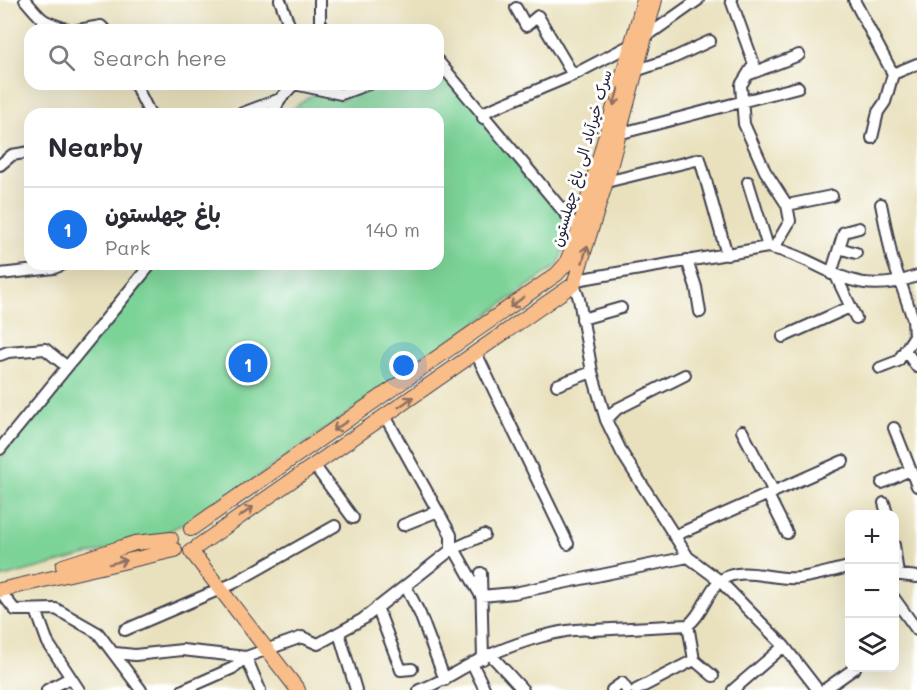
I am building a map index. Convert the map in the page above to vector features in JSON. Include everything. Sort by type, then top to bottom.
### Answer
[{"type":"main road","name":"سرک خیرآباد الی باغ چهلستون","points":[[191,529],[557,274],[566,264],[629,72],[631,43],[644,0]]},
{"type":"main road","points":[[0,584],[135,543],[173,544],[182,553],[195,549],[575,282],[606,182],[618,134],[629,72],[644,38],[655,0]]},
{"type":"main road","points":[[173,544],[178,528],[191,529],[196,537],[195,549],[219,588],[298,690]]},
{"type":"main road","points":[[0,591],[173,544]]},
{"type":"street","points":[[25,0],[37,17],[47,24]]},
{"type":"street","points":[[280,0],[289,24]]},
{"type":"street","points":[[320,0],[320,24]]},
{"type":"street","points":[[483,117],[487,111],[573,75],[644,38],[698,0]]},
{"type":"street","points":[[731,0],[754,64],[741,85],[744,124],[765,171],[787,205],[790,221],[771,247]]},
{"type":"street","points":[[854,0],[893,74],[885,102],[878,112],[872,138]]},
{"type":"street","points":[[516,8],[526,26],[538,16],[573,75]]},
{"type":"street","points":[[629,72],[671,59],[710,41]]},
{"type":"street","points":[[747,75],[799,56]]},
{"type":"street","points":[[893,74],[917,64]]},
{"type":"street","points":[[444,68],[579,230]]},
{"type":"street","points":[[618,134],[798,87]]},
{"type":"street","points":[[138,90],[147,108]]},
{"type":"street","points":[[276,108],[288,90]]},
{"type":"street","points":[[322,90],[341,94],[352,90]]},
{"type":"street","points":[[256,108],[280,99]]},
{"type":"street","points":[[0,165],[12,155],[24,153]]},
{"type":"street","points":[[606,182],[700,159],[727,255]]},
{"type":"street","points":[[748,182],[771,247]]},
{"type":"street","points":[[787,205],[832,196]]},
{"type":"street","points":[[880,204],[892,258],[913,319],[915,337],[895,364],[880,368]]},
{"type":"street","points":[[856,318],[834,275],[843,232],[859,228]]},
{"type":"street","points":[[818,690],[784,646],[719,580],[688,557],[622,453],[606,420],[592,372],[575,282],[687,260],[771,247],[861,285],[901,282],[917,276]]},
{"type":"street","points":[[839,248],[856,254]]},
{"type":"street","points":[[687,260],[696,287],[700,312]]},
{"type":"street","points":[[0,274],[36,270]]},
{"type":"street","points":[[0,449],[146,270]]},
{"type":"street","points":[[582,319],[621,308]]},
{"type":"street","points":[[783,337],[850,308]]},
{"type":"street","points":[[0,355],[8,352],[45,349],[66,366]]},
{"type":"street","points":[[905,351],[917,367]]},
{"type":"street","points":[[476,353],[568,544]]},
{"type":"street","points":[[557,385],[592,372]]},
{"type":"street","points":[[606,420],[617,409],[685,375]]},
{"type":"street","points":[[385,416],[451,535],[451,550]]},
{"type":"street","points":[[894,428],[912,462],[917,486]]},
{"type":"street","points":[[742,431],[787,533]]},
{"type":"street","points":[[674,536],[843,461]]},
{"type":"street","points":[[882,483],[912,462]]},
{"type":"street","points":[[314,465],[353,518]]},
{"type":"street","points":[[884,503],[886,510]]},
{"type":"street","points":[[403,525],[438,511]]},
{"type":"street","points":[[126,630],[232,584],[335,526]]},
{"type":"street","points":[[183,690],[232,668],[246,657],[302,637],[318,644],[363,619],[451,550],[484,535]]},
{"type":"street","points":[[451,550],[456,552],[481,596]]},
{"type":"street","points":[[481,596],[514,593],[688,557]]},
{"type":"street","points":[[419,690],[445,680],[482,659],[535,638],[580,628],[593,630],[688,625],[696,620],[719,580],[742,572],[779,579],[801,578],[845,568]]},
{"type":"street","points":[[481,573],[482,659],[485,690]]},
{"type":"street","points":[[899,574],[917,577]]},
{"type":"street","points":[[406,587],[420,614],[445,680]]},
{"type":"street","points":[[0,591],[15,610],[56,609],[98,633],[141,690]]},
{"type":"street","points":[[899,605],[917,630]]},
{"type":"street","points":[[377,607],[401,669],[412,669]]},
{"type":"street","points":[[36,610],[48,643],[79,690]]},
{"type":"street","points":[[688,625],[694,660],[713,676]]},
{"type":"street","points":[[339,633],[356,690]]},
{"type":"street","points":[[733,690],[784,646]]},
{"type":"street","points":[[115,653],[135,655],[182,650],[246,657]]},
{"type":"street","points":[[246,657],[260,690]]},
{"type":"street","points":[[482,659],[523,690]]},
{"type":"street","points":[[636,690],[694,660]]},
{"type":"street","points":[[824,690],[849,672]]},
{"type":"street","points":[[47,690],[69,678]]},
{"type":"street","points":[[741,681],[750,690]]},
{"type":"street","points":[[612,690],[622,683],[627,690]]},
{"type":"green space","points":[[444,69],[573,223],[558,265],[191,524],[178,526],[162,535],[0,578],[0,458],[152,270],[444,270],[444,108],[294,108],[318,91],[341,100],[358,90],[444,90]]},
{"type":"place","name":"باغ چهلستون","points":[[248,363]]}]
